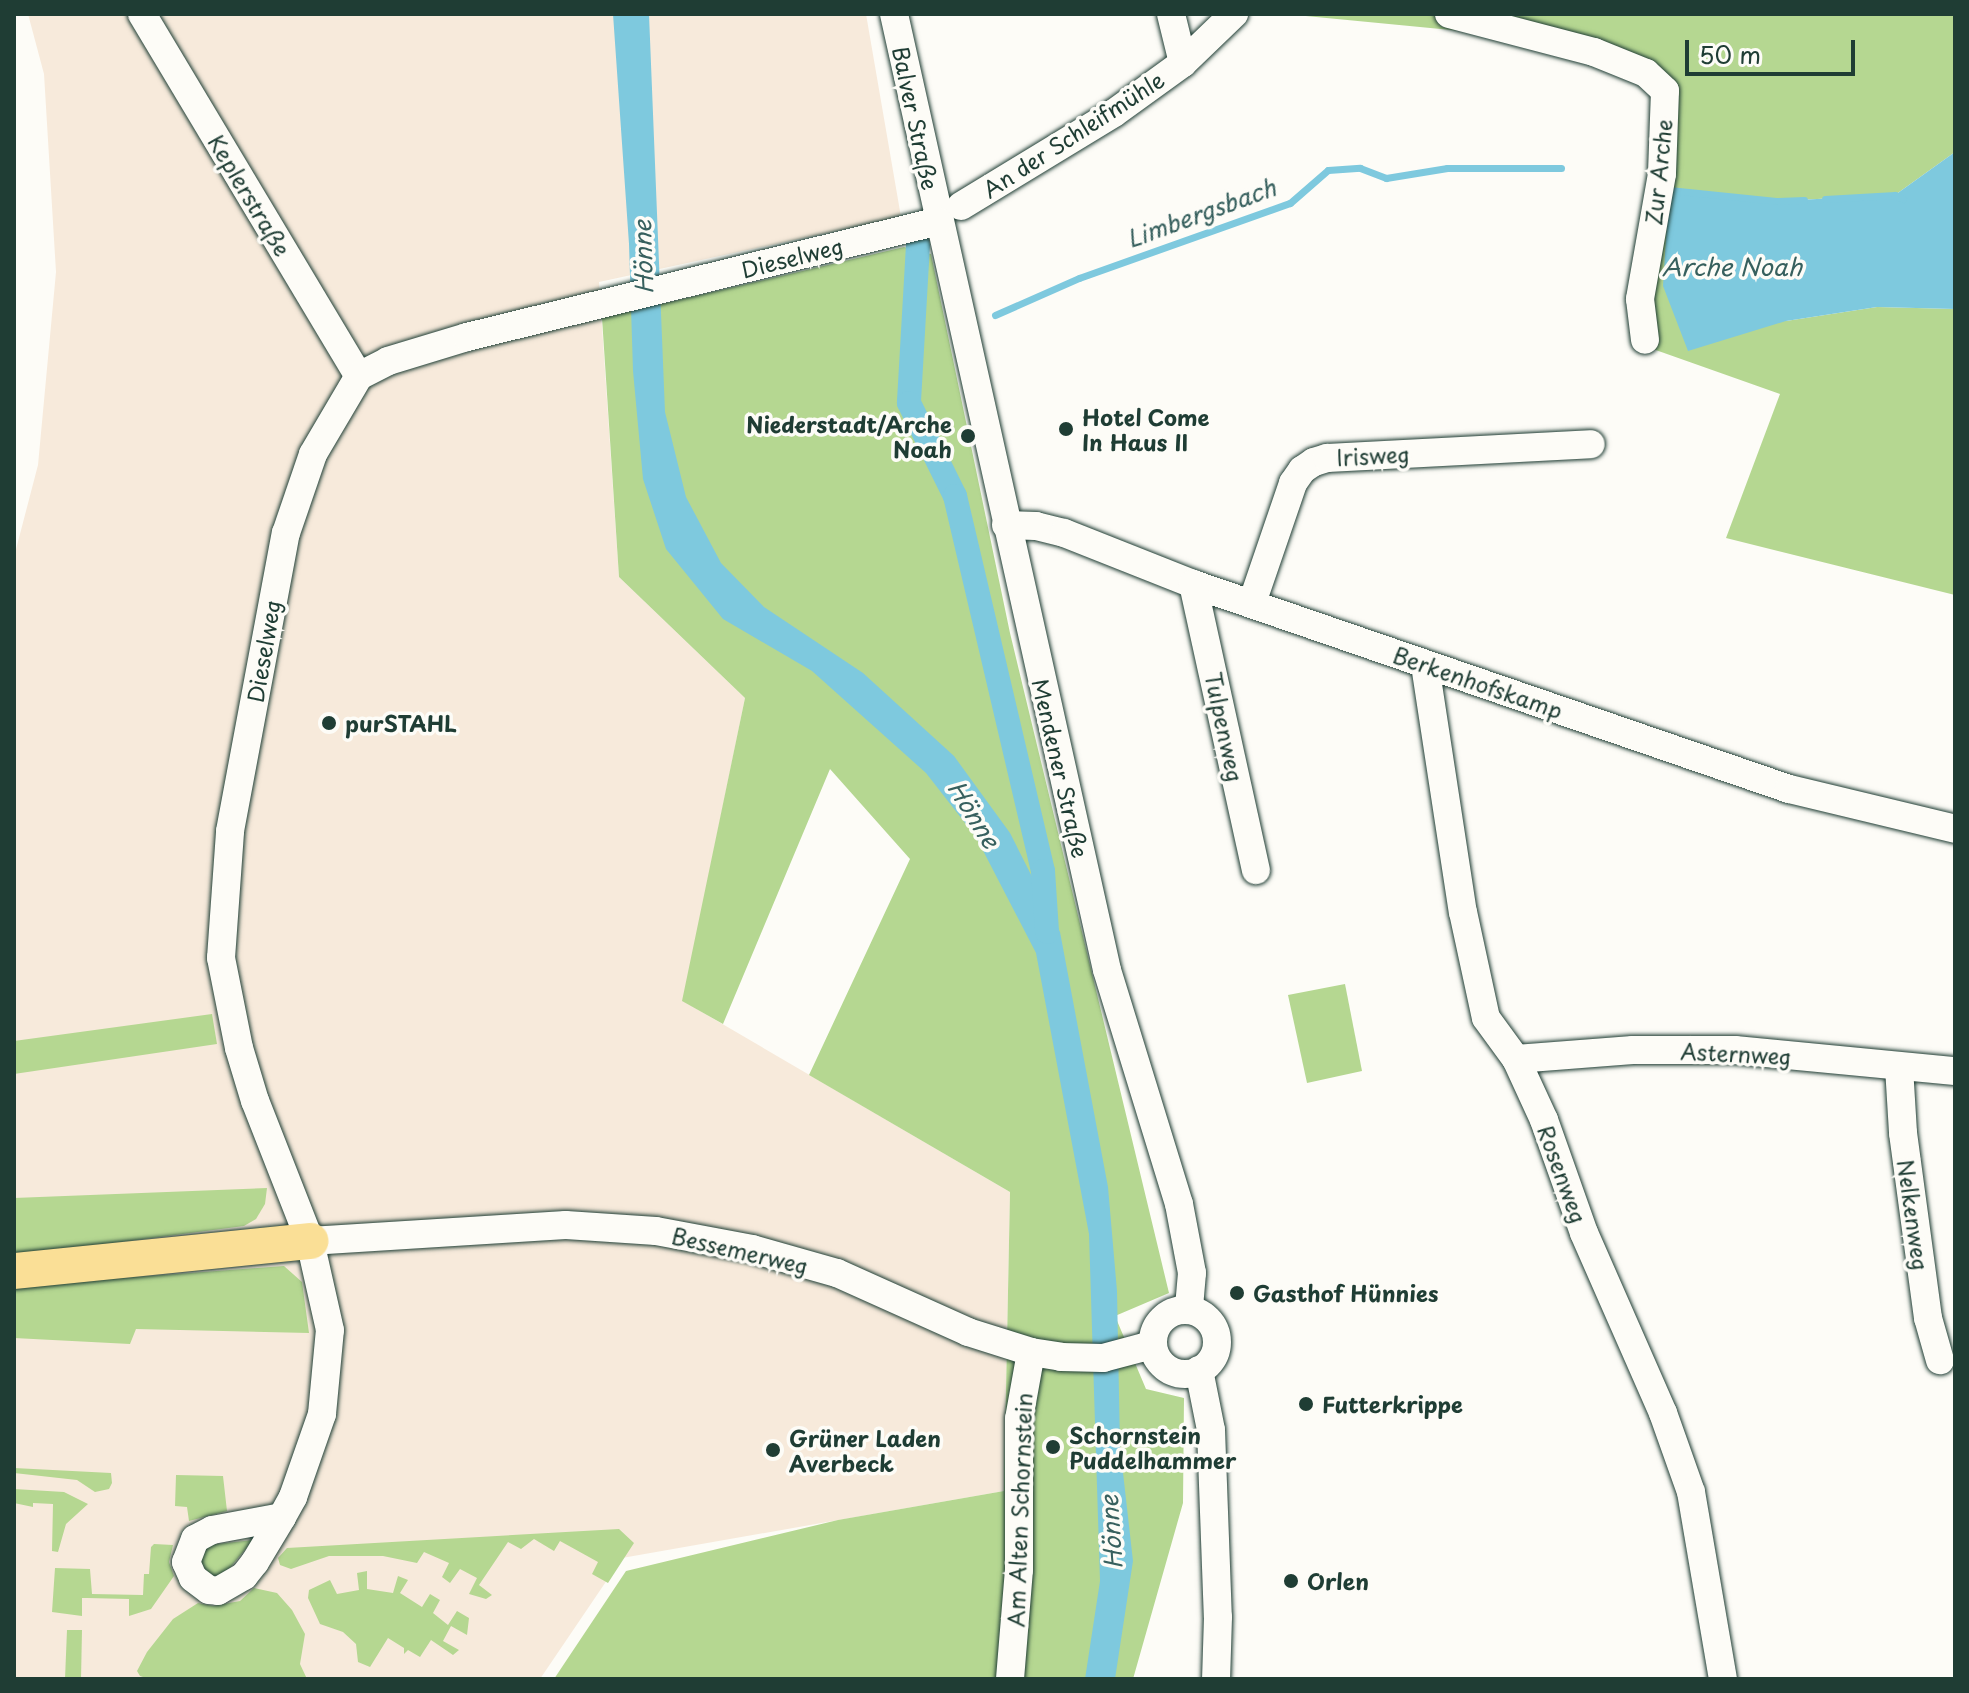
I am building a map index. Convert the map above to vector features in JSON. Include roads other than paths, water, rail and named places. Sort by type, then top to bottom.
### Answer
[{"type":"main road","points":[[14,1271],[310,1241]]},
{"type":"street","name":"Keplerstraße","points":[[142,14],[359,376]]},
{"type":"street","name":"Balver Straße","points":[[894,14],[950,214]]},
{"type":"street","name":"An der Schleifmühle","points":[[950,214],[1114,113],[1183,63],[1171,14]]},
{"type":"street","points":[[1183,63],[1234,14]]},
{"type":"street","name":"Zur Arche","points":[[1449,14],[1594,52],[1646,73],[1665,91],[1662,174],[1640,299],[1645,340]]},
{"type":"street","name":"Dieselweg","points":[[282,1517],[322,1414],[330,1330],[310,1241],[255,1101],[235,1035],[221,958],[230,831],[286,533],[313,454],[359,376],[388,361],[432,346],[950,214]]},
{"type":"street","name":"Mendener Straße","points":[[950,214],[1006,525],[1107,970],[1179,1204],[1192,1273],[1189,1310]]},
{"type":"street","name":"Irisweg","points":[[1252,603],[1293,483],[1302,470],[1314,462],[1327,458],[1591,444]]},
{"type":"street","name":"Berkenhofskamp","points":[[1006,525],[1036,526],[1064,533],[1193,584],[1789,789],[1955,829]]},
{"type":"street","name":"Tulpenweg","points":[[1193,584],[1256,870]]},
{"type":"street","name":"Rosenweg","points":[[1425,665],[1463,912],[1486,1018],[1516,1059],[1544,1120],[1584,1233],[1663,1413],[1691,1492],[1723,1679]]},
{"type":"street","name":"Asternweg","points":[[1516,1059],[1633,1050],[1735,1050],[1955,1071]]},
{"type":"street","name":"Nelkenweg","points":[[1899,1067],[1903,1133],[1928,1318],[1940,1360]]},
{"type":"street","name":"Bessemerweg","points":[[310,1241],[566,1225],[695,1237],[765,1252],[837,1273],[968,1332],[1031,1352],[1084,1359],[1103,1358],[1147,1346]]},
{"type":"street","points":[[1189,1310],[1206,1318],[1217,1340],[1209,1362],[1199,1370],[1174,1372],[1164,1366],[1147,1346],[1160,1321],[1170,1313],[1189,1310]]},
{"type":"street","name":"Am Alten Schornstein","points":[[1008,1676],[1019,1570],[1019,1419],[1031,1352]]},
{"type":"street","points":[[1199,1370],[1211,1430],[1218,1617],[1216,1679]]},
{"type":"water","name":"Hönne","points":[[613,14],[649,14],[665,412],[686,497],[721,563],[764,607],[863,673],[954,756],[1010,833],[1060,932],[1108,1187],[1117,1291],[1120,1446],[1133,1561],[1115,1679],[1085,1679],[1100,1581],[1089,1234],[1036,953],[976,837],[926,773],[812,671],[723,619],[666,549],[643,479],[633,371],[629,244]]},
{"type":"water","name":"Arche Noah","points":[[1955,152],[1955,309],[1877,307],[1786,321],[1688,351],[1663,286],[1669,190],[1778,201],[1895,195]]},
{"type":"waterway","name":"Limbergsbach","points":[[995,315],[1079,278],[1290,203],[1328,170],[1360,168],[1386,178],[1447,168],[1561,168]]},
{"type":"waterway","name":"Limbergsbach","points":[[1669,190],[1778,201],[1804,200]]},
{"type":"waterway","name":"Limbergsbach","points":[[1825,199],[1895,195],[1903,199]]},
{"type":"waterway","points":[[918,245],[909,403],[955,496],[1043,871],[1047,932]]},
{"type":"place","name":"Hotel Come In Haus II","points":[[1066,429]]},
{"type":"place","name":"Niederstadt/Arche Noah","points":[[968,436]]},
{"type":"place","name":"purSTAHL","points":[[329,723]]},
{"type":"place","name":"Gasthof Hünnies","points":[[1237,1293]]},
{"type":"place","name":"Futterkrippe","points":[[1306,1404]]},
{"type":"place","name":"Schornstein Puddelhammer","points":[[1053,1447]]},
{"type":"place","name":"Grüner Laden Averbeck","points":[[773,1450]]},
{"type":"place","name":"Orlen","points":[[1291,1581]]}]
